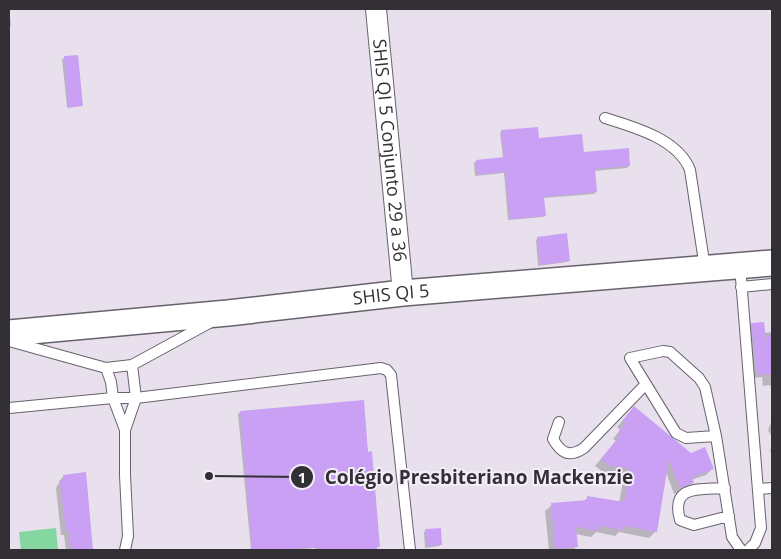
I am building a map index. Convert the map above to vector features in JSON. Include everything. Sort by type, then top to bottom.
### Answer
[{"type":"street","name":"SHIS QI 5 Conjunto 29 a 36","points":[[376,9],[403,293]]},
{"type":"street","name":"SHIS QI 5","points":[[9,333],[228,313],[403,293],[705,269],[741,276],[772,263]]},
{"type":"lane","points":[[605,118],[635,128],[672,146],[686,160],[690,170],[705,269]]},
{"type":"lane","points":[[748,550],[755,543],[761,528],[741,276],[772,284]]},
{"type":"lane","points":[[9,341],[106,368],[132,365],[228,313]]},
{"type":"lane","points":[[716,436],[686,438],[676,433],[630,358],[663,351],[670,352],[679,358],[699,378],[705,387],[716,436],[732,537],[741,550]]},
{"type":"lane","points":[[126,550],[128,536],[125,430],[136,398],[132,365]]},
{"type":"lane","points":[[106,368],[111,382],[113,398],[125,430]]},
{"type":"lane","points":[[9,408],[113,398],[136,398],[381,368],[387,370],[391,376],[410,550]]},
{"type":"lane","points":[[559,422],[553,439],[559,448],[567,453],[576,454],[646,384]]},
{"type":"lane","points":[[725,488],[686,491],[681,497],[677,508],[680,520],[694,525],[729,516]]},
{"type":"lane","points":[[758,489],[772,488]]},
{"type":"lane","points":[[761,528],[772,527]]},
{"type":"lane","points":[[128,536],[132,550]]},
{"type":"green space","points":[[56,528],[58,550],[21,550],[19,532]]},
{"type":"building","points":[[78,55],[83,106],[68,108],[64,56]]},
{"type":"building","points":[[538,127],[539,138],[582,134],[584,152],[629,148],[630,166],[595,169],[597,192],[544,197],[546,216],[510,219],[505,172],[477,175],[476,160],[504,157],[501,130]]},
{"type":"building","points":[[567,233],[570,261],[540,265],[537,237]]},
{"type":"building","points":[[764,322],[766,339],[772,333],[772,374],[757,375],[751,323]]},
{"type":"building","points":[[364,400],[368,452],[372,451],[380,547],[377,547],[377,550],[317,550],[317,547],[252,550],[240,411]]},
{"type":"building","points":[[634,406],[691,453],[705,447],[714,469],[692,477],[694,483],[680,488],[669,459],[657,532],[623,526],[623,530],[600,526],[599,531],[576,527],[578,547],[555,549],[551,503],[587,500],[587,496],[624,502],[630,469],[610,466],[601,459],[621,434],[618,432],[626,423],[623,420]]},
{"type":"building","points":[[86,472],[93,550],[71,550],[69,531],[66,531],[60,482],[64,480],[63,475]]},
{"type":"building","points":[[441,528],[442,545],[427,546],[425,529]]},
{"type":"place","name":"Colégio Presbiteriano Mackenzie","points":[[209,476]]}]
